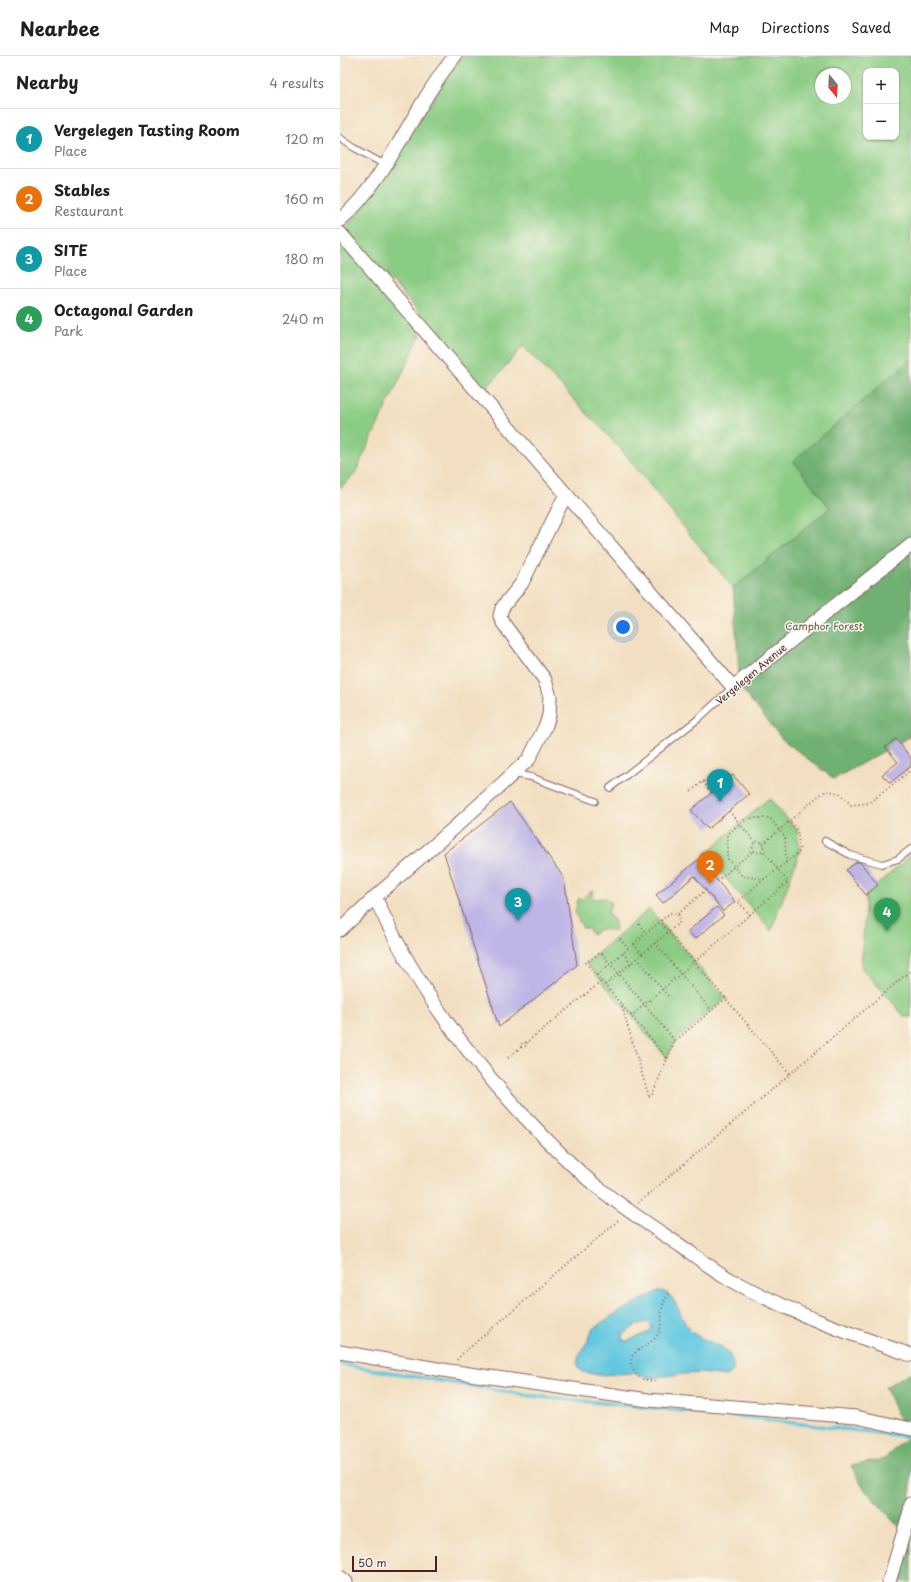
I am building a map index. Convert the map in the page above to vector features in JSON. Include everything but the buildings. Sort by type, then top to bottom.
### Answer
[{"type":"street","points":[[340,220],[356,205],[385,165],[421,104],[454,56]]},
{"type":"street","points":[[340,233],[733,687]]},
{"type":"street","points":[[340,930],[375,897],[453,830],[529,760],[546,725],[549,715],[550,697],[545,680],[502,623],[501,612],[504,605],[522,583],[566,494]]},
{"type":"street","name":"Vergelegen Avenue","points":[[733,687],[911,545]]},
{"type":"street","points":[[375,897],[388,927],[425,990],[458,1038],[482,1068],[528,1120],[566,1159],[600,1189],[731,1280],[776,1302],[845,1332],[911,1356]]},
{"type":"street","points":[[340,1352],[449,1371],[648,1400],[856,1417],[911,1429]]},
{"type":"street","points":[[889,1582],[911,1504]]},
{"type":"street","points":[[340,1577],[346,1582]]},
{"type":"lane","points":[[340,138],[385,165]]},
{"type":"lane","name":"Vergelegen Avenue","points":[[610,788],[698,719],[733,687]]},
{"type":"lane","points":[[514,774],[530,777],[595,801]]},
{"type":"lane","points":[[825,841],[850,855],[882,864],[898,860],[911,849]]},
{"type":"path","points":[[762,850],[764,847],[763,844],[826,792],[839,793],[851,805],[869,803],[911,770]]},
{"type":"path","points":[[692,792],[715,772]]},
{"type":"path","points":[[703,782],[712,792]]},
{"type":"path","points":[[729,811],[755,842],[758,841],[763,844]]},
{"type":"path","points":[[764,879],[742,876],[727,858],[727,834],[746,818],[770,818],[785,837],[786,863]]},
{"type":"path","points":[[750,915],[738,901],[800,851],[797,830],[789,821]]},
{"type":"path","points":[[754,850],[753,845],[755,842]]},
{"type":"path","points":[[718,881],[754,850]]},
{"type":"path","points":[[754,850],[758,852],[762,850]]},
{"type":"path","points":[[631,1016],[788,882],[762,850]]},
{"type":"path","points":[[597,975],[670,913],[678,914],[706,890]]},
{"type":"path","points":[[605,985],[679,923],[678,914]]},
{"type":"path","points":[[660,922],[790,1074]]},
{"type":"path","points":[[639,924],[646,933]]},
{"type":"path","points":[[620,939],[628,948]]},
{"type":"path","points":[[655,943],[711,1010]]},
{"type":"path","points":[[634,944],[642,954]]},
{"type":"path","points":[[667,1058],[586,963],[600,953],[675,1041]]},
{"type":"path","points":[[623,953],[631,963]]},
{"type":"path","points":[[637,958],[668,996]]},
{"type":"path","points":[[449,1371],[461,1354],[911,970]]},
{"type":"path","points":[[508,1058],[521,1047],[522,1043],[527,1042],[602,981]]},
{"type":"path","points":[[622,1005],[649,1097],[652,1095],[675,1041],[726,998]]},
{"type":"path","points":[[655,1381],[641,1379],[633,1370],[631,1361],[634,1354],[658,1335],[661,1328],[663,1303],[669,1293]]},
{"type":"green space","points":[[463,56],[911,56],[911,359],[794,461],[830,508],[733,588],[619,447],[523,346],[486,389],[345,228],[363,207],[458,60]]},
{"type":"green space","points":[[340,242],[421,334],[354,475],[340,488]]},
{"type":"green space","name":"Camphor Forest","points":[[911,359],[911,736],[834,779],[782,739],[740,687],[733,588],[830,508],[793,461]]},
{"type":"green space","points":[[769,798],[797,830],[800,851],[771,931],[705,854]]},
{"type":"green space","points":[[911,855],[911,1017],[905,1017],[861,967],[866,895]]},
{"type":"green space","points":[[593,891],[592,896],[594,899],[606,898],[611,902],[608,915],[615,921],[616,930],[613,932],[611,930],[600,929],[592,935],[589,929],[583,928],[575,913],[578,899],[582,899]]},
{"type":"green space","points":[[649,909],[726,998],[675,1041],[667,1058],[586,963]]},
{"type":"green space","points":[[911,1372],[911,1582],[894,1582],[906,1534],[864,1489],[851,1466],[884,1459],[907,1437],[885,1387]]},
{"type":"water","points":[[658,1291],[665,1292],[674,1301],[684,1321],[692,1332],[723,1348],[732,1359],[734,1368],[732,1372],[726,1376],[700,1373],[650,1378],[633,1373],[599,1375],[583,1372],[579,1369],[577,1362],[581,1351],[588,1341],[592,1330],[608,1318]],"holes":[[[647,1322],[652,1327],[649,1332],[628,1341],[623,1340],[623,1335],[637,1325]]]},
{"type":"waterway","points":[[340,1364],[532,1396],[735,1416],[911,1437]]},
{"type":"place","name":"Vergelegen Tasting Room","points":[[720,802]]},
{"type":"place","name":"Stables","points":[[710,884]]},
{"type":"place","name":"SITE","points":[[518,921]]},
{"type":"place","name":"Octagonal Garden","points":[[887,931]]}]
